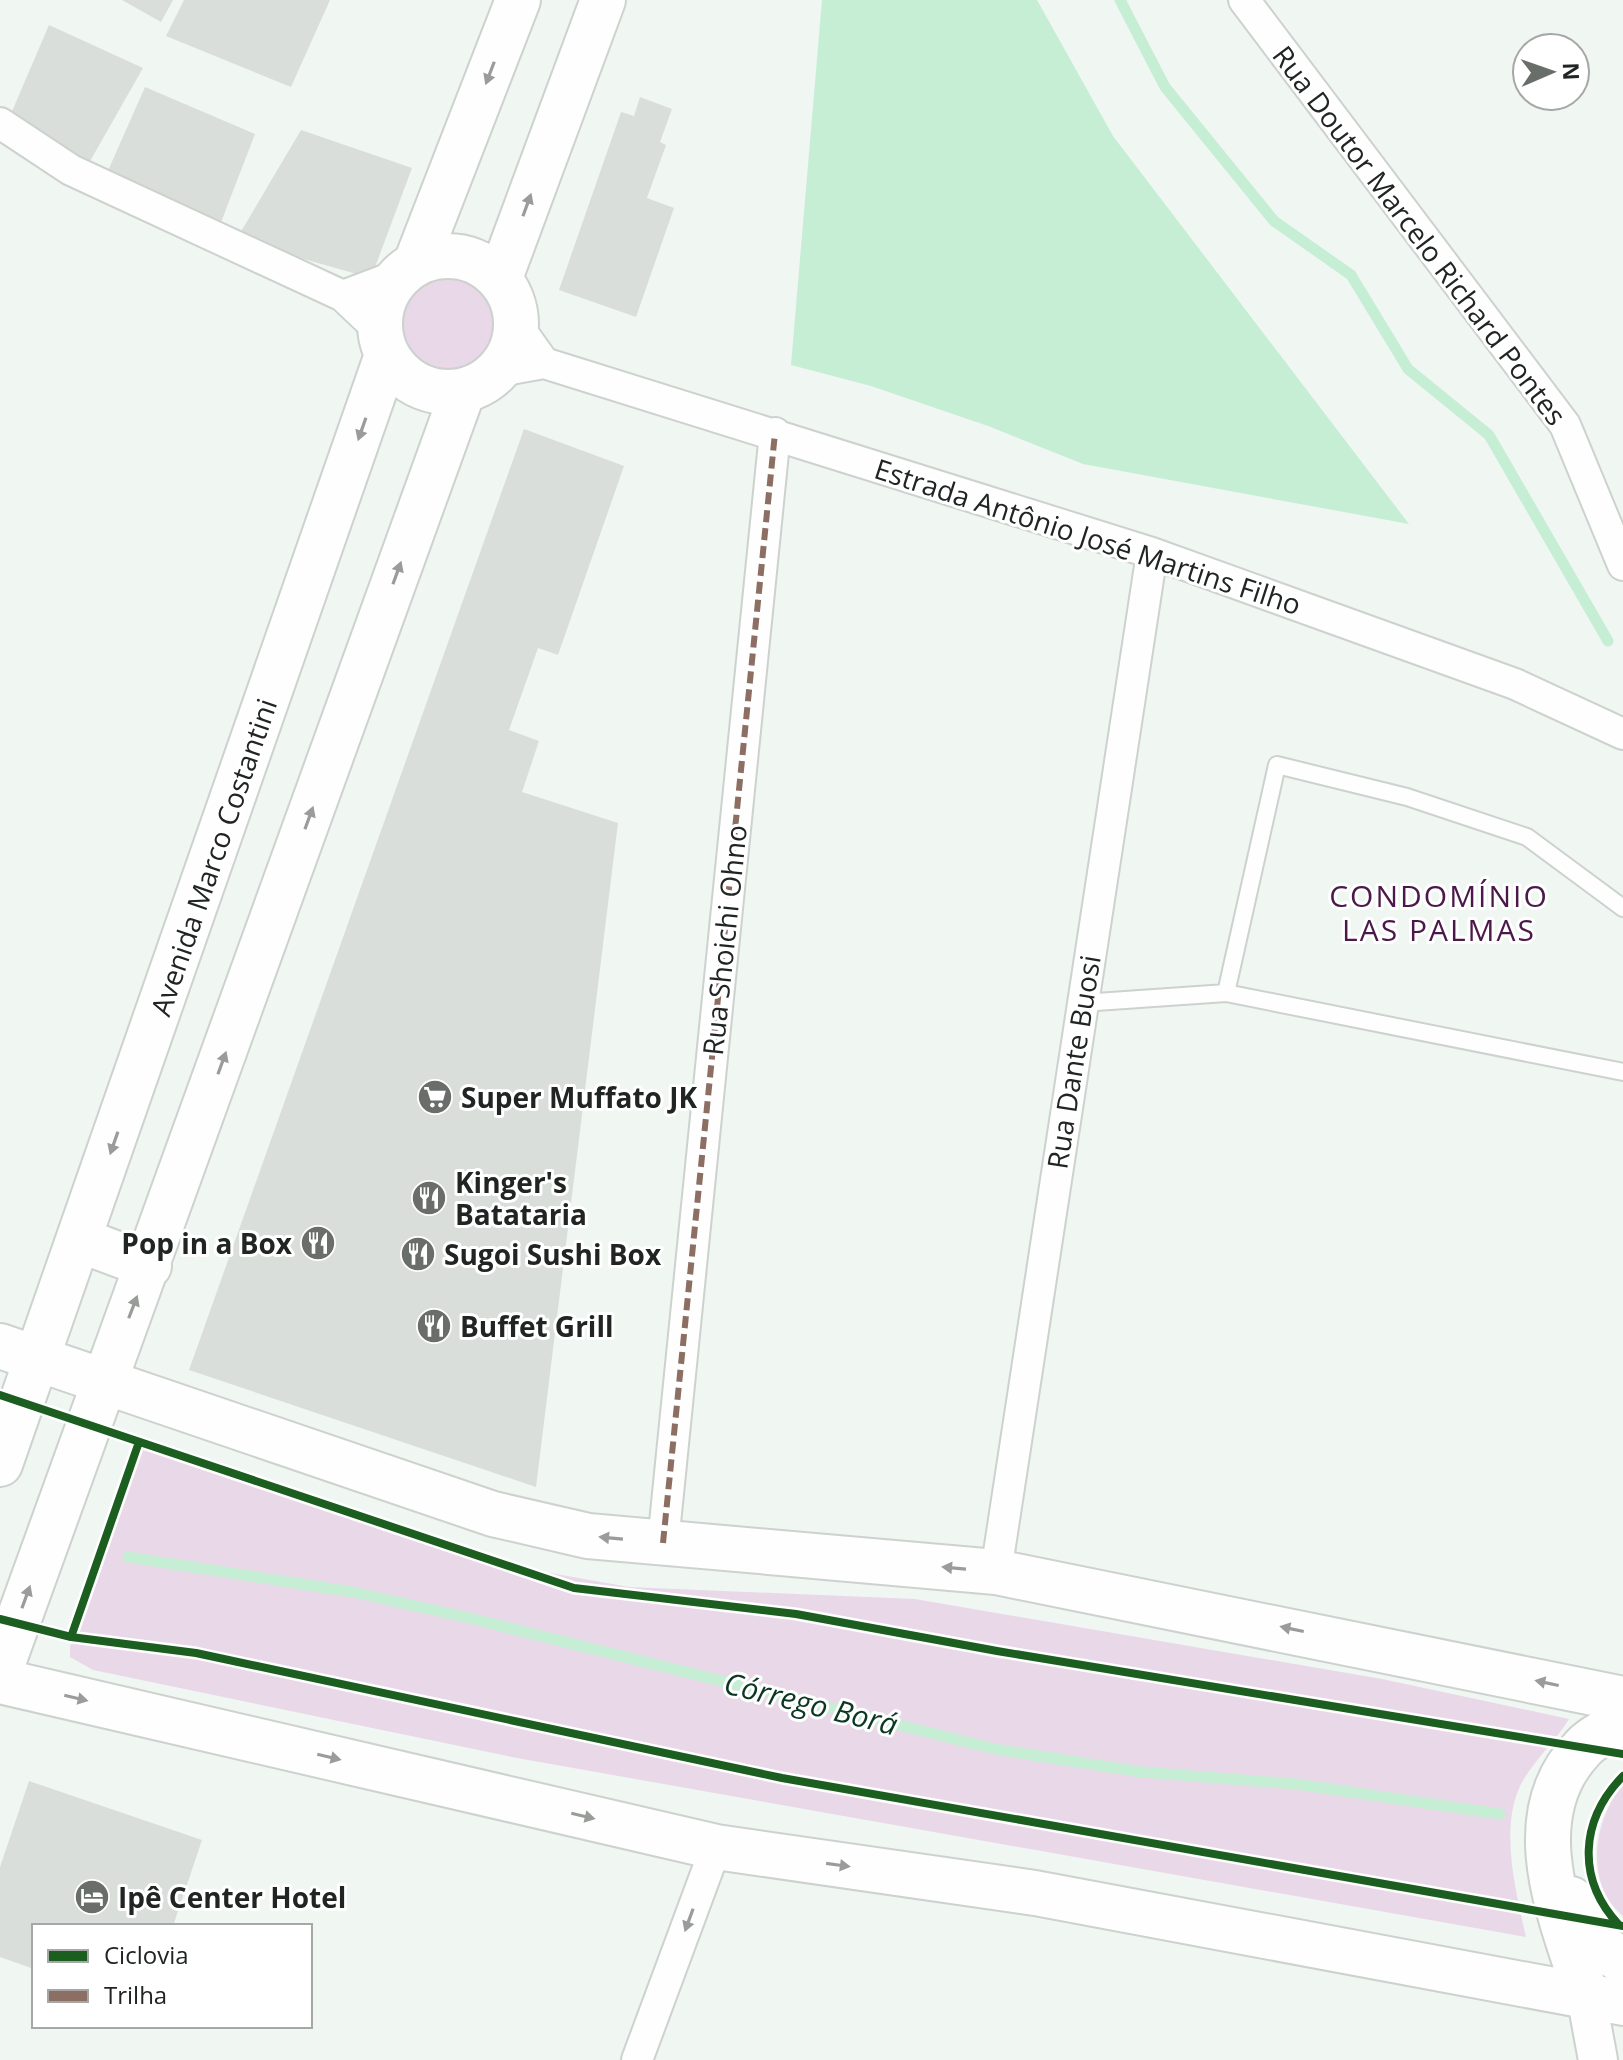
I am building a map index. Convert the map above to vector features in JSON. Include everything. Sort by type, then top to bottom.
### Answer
[{"type":"main road","points":[[408,268],[438,255],[461,255],[482,264],[500,278],[513,300],[517,325],[509,357],[481,381],[440,392],[419,386],[401,373],[384,343],[381,310],[388,290],[408,268],[518,0]]},
{"type":"main road","points":[[500,278],[603,0]]},
{"type":"main road","name":"Avenida Marco Costantini","points":[[0,1464],[19,1352],[80,1240],[384,343]]},
{"type":"main road","points":[[0,1671],[104,1380],[481,381]]},
{"type":"main road","points":[[80,1240],[149,1266]]},
{"type":"main road","points":[[19,1352],[493,1514],[588,1536],[996,1572],[1262,1623],[1623,1699]]},
{"type":"main road","points":[[0,1681],[716,1847],[1035,1893],[1605,1999]]},
{"type":"main road","points":[[1605,1999],[1557,1915],[1546,1841],[1557,1787],[1581,1749],[1623,1721]]},
{"type":"main road","points":[[1549,1828],[1577,1917],[1599,1944],[1623,1962]]},
{"type":"street","name":"Rua Doutor Marcelo Richard Pontes","points":[[1244,0],[1565,425],[1623,565]]},
{"type":"street","points":[[0,123],[71,170],[343,296],[384,343]]},
{"type":"street","points":[[343,296],[408,268]]},
{"type":"street","points":[[517,325],[544,363]]},
{"type":"street","name":"Estrada Antônio José Martins Filho","points":[[481,381],[544,363],[775,433],[1152,553],[1515,684],[1623,734]]},
{"type":"street","name":"Rua Shoichi Ohno","points":[[663,1543],[775,433]]},
{"type":"street","name":"Rua Dante Buosi","points":[[996,1572],[1152,553]]},
{"type":"street","points":[[637,2060],[716,1847]]},
{"type":"street","points":[[1598,2060],[1605,1999]]},
{"type":"lane","points":[[1226,993],[1277,765],[1407,797],[1527,837],[1623,908]]},
{"type":"lane","points":[[1082,1003],[1226,993],[1623,1072]]},
{"type":"shaded area","points":[[822,0],[1037,0],[1113,136],[1409,524],[1083,464],[988,426],[871,386],[791,365]]},
{"type":"shaded area","points":[[439,274],[457,274],[475,282],[488,295],[496,313],[493,341],[475,362],[457,370],[439,370],[421,362],[408,349],[400,331],[400,313],[408,295],[421,282]]},
{"type":"shaded area","points":[[153,1443],[545,1572],[629,1587],[915,1599],[1382,1679],[1569,1719],[1526,1775],[1514,1801],[1510,1840],[1526,1937],[517,1758],[93,1670],[70,1657],[70,1646],[136,1461],[141,1449]]},
{"type":"shaded area","points":[[1623,1785],[1623,1916],[1602,1887],[1597,1852],[1605,1816]]},
{"type":"building","points":[[122,0],[173,0],[161,22]]},
{"type":"building","points":[[184,0],[330,0],[291,87],[166,36]]},
{"type":"building","points":[[49,25],[143,68],[89,163],[10,116]]},
{"type":"building","points":[[145,87],[255,134],[218,230],[103,182]]},
{"type":"building","points":[[640,97],[672,109],[660,142],[666,145],[647,198],[674,208],[636,317],[559,290],[621,112],[634,116]]},
{"type":"building","points":[[301,130],[412,168],[371,278],[236,240]]},
{"type":"building","name":"Super Muffato JK","points":[[524,429],[624,466],[558,655],[538,648],[509,730],[539,741],[522,792],[618,823],[536,1487],[189,1370]]},
{"type":"building","name":"Ipê Center Hotel","points":[[29,1781],[202,1840],[174,1924],[32,1924],[32,1968],[0,1957],[0,1867]]},
{"type":"waterway","points":[[1120,0],[1165,87],[1274,221],[1351,275],[1408,369],[1489,435],[1608,641]]},
{"type":"waterway","name":"Córrego Borá","points":[[128,1557],[353,1592],[995,1749],[1141,1772],[1296,1784],[1500,1814]]},
{"type":"marked path","points":[[663,1543],[775,433]]},
{"type":"cycle path","points":[[0,1395],[574,1588],[796,1614],[997,1651],[1623,1754]]},
{"type":"cycle path","points":[[71,1637],[139,1442]]},
{"type":"cycle path","points":[[0,1619],[71,1637],[196,1653],[782,1778],[1623,1926]]},
{"type":"cycle path","points":[[1619,1925],[1595,1888],[1589,1850],[1598,1811],[1623,1776]]},
{"type":"place","name":"Super Muffato JK","points":[[435,1097]]},
{"type":"place","name":"Kinger's Batataria","points":[[429,1198]]},
{"type":"place","name":"Pop in a Box","points":[[318,1243]]},
{"type":"place","name":"Sugoi Sushi Box","points":[[418,1254]]},
{"type":"place","name":"Buffet Grill","points":[[434,1326]]},
{"type":"place","name":"Ipê Center Hotel","points":[[92,1897]]},
{"type":"district","name":"CONDOMÍNIO LAS PALMAS","points":[[1439,912]]}]
